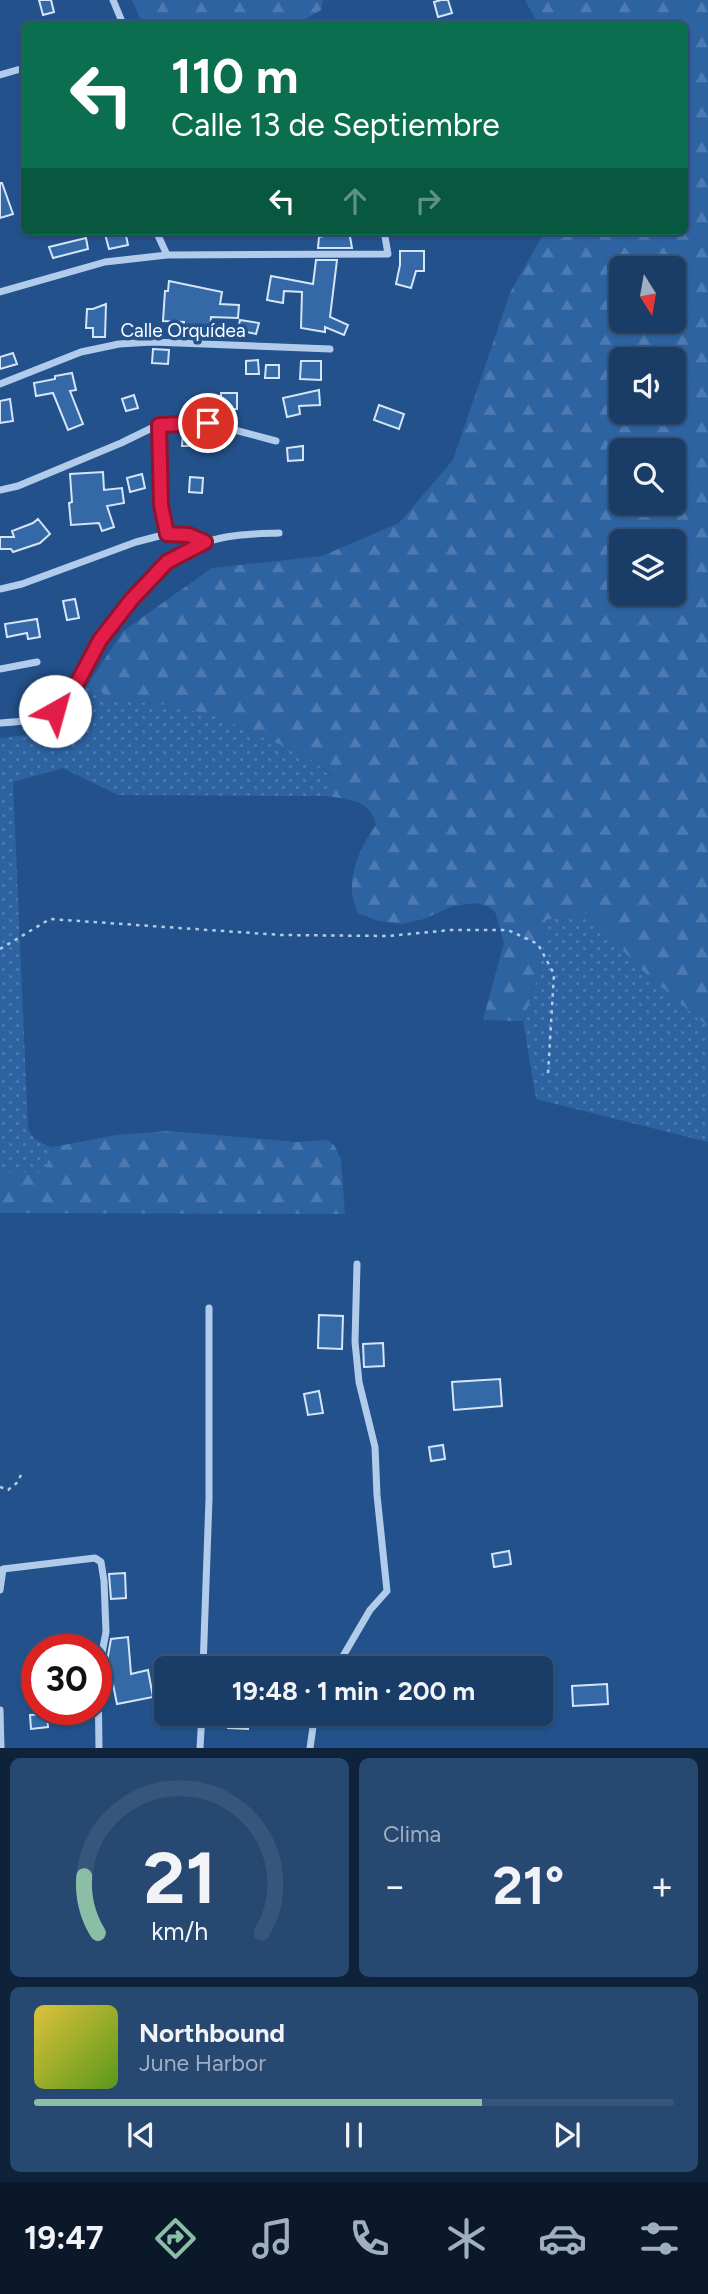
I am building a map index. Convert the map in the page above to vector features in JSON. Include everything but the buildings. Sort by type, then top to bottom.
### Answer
[{"type":"street","points":[[113,0],[122,21]]},
{"type":"street","points":[[0,75],[21,69]]},
{"type":"street","points":[[158,235],[167,255]]},
{"type":"street","points":[[0,292],[105,262],[167,255],[388,254],[385,235]]},
{"type":"street","name":"Calle Orquídea","points":[[0,384],[81,352],[119,344],[152,342],[330,349]]},
{"type":"street","points":[[0,490],[18,486],[159,425],[208,423],[276,441]]},
{"type":"street","points":[[159,425],[161,505],[167,534]]},
{"type":"street","points":[[0,723],[18,722],[55,711],[68,700],[100,640],[132,599],[167,562],[205,542],[251,534],[279,533]]},
{"type":"street","points":[[0,589],[22,584],[136,542],[167,534],[189,535],[205,542]]},
{"type":"street","points":[[0,669],[37,662]]},
{"type":"street","points":[[343,1656],[370,1610],[387,1591],[375,1447],[359,1382],[355,1342],[357,1264]]},
{"type":"street","points":[[203,1656],[209,1499],[209,1308]]},
{"type":"street","points":[[0,1590],[3,1569],[95,1558],[101,1562],[106,1632],[98,1674],[99,1748]]},
{"type":"street","points":[[0,1710],[1,1748]]},
{"type":"street","points":[[201,1748],[202,1726]]},
{"type":"street","points":[[310,1748],[313,1726]]},
{"type":"path","points":[[0,949],[50,919],[281,935],[388,936],[451,930],[508,930],[538,944],[554,974],[548,1074]]},
{"type":"path","points":[[0,1487],[8,1490],[18,1482],[22,1472]]},
{"type":"green space","points":[[132,0],[323,0],[321,10],[302,21],[142,21]]},
{"type":"green space","points":[[525,0],[708,0],[708,1027],[636,965],[590,913],[546,920],[540,969],[523,1021],[483,1020],[504,943],[495,912],[476,903],[453,906],[424,919],[402,924],[378,921],[358,913],[352,878],[358,856],[376,825],[373,816],[363,805],[325,796],[332,775],[308,757],[213,715],[166,705],[112,700],[89,683],[123,631],[212,568],[322,556],[399,523],[453,460],[510,293],[543,235],[688,235],[688,21],[536,21]]},
{"type":"green space","points":[[89,683],[112,700],[166,705],[213,715],[308,757],[332,776],[325,796],[118,795],[63,768],[13,782],[28,1129],[38,1141],[53,1147],[44,1172],[0,1172],[0,738],[56,732]]},
{"type":"green space","points":[[590,913],[636,965],[708,1027],[708,1142],[536,1099],[523,1021],[540,969],[546,920]]},
{"type":"green space","points":[[169,1131],[296,1142],[327,1140],[334,1145],[341,1159],[345,1214],[0,1213],[0,1172],[44,1172],[53,1147],[116,1135]]},
{"type":"route","points":[[55,711],[68,700],[100,640],[132,599],[167,562],[205,542],[189,535],[167,534],[161,505],[159,425],[208,423]]}]
